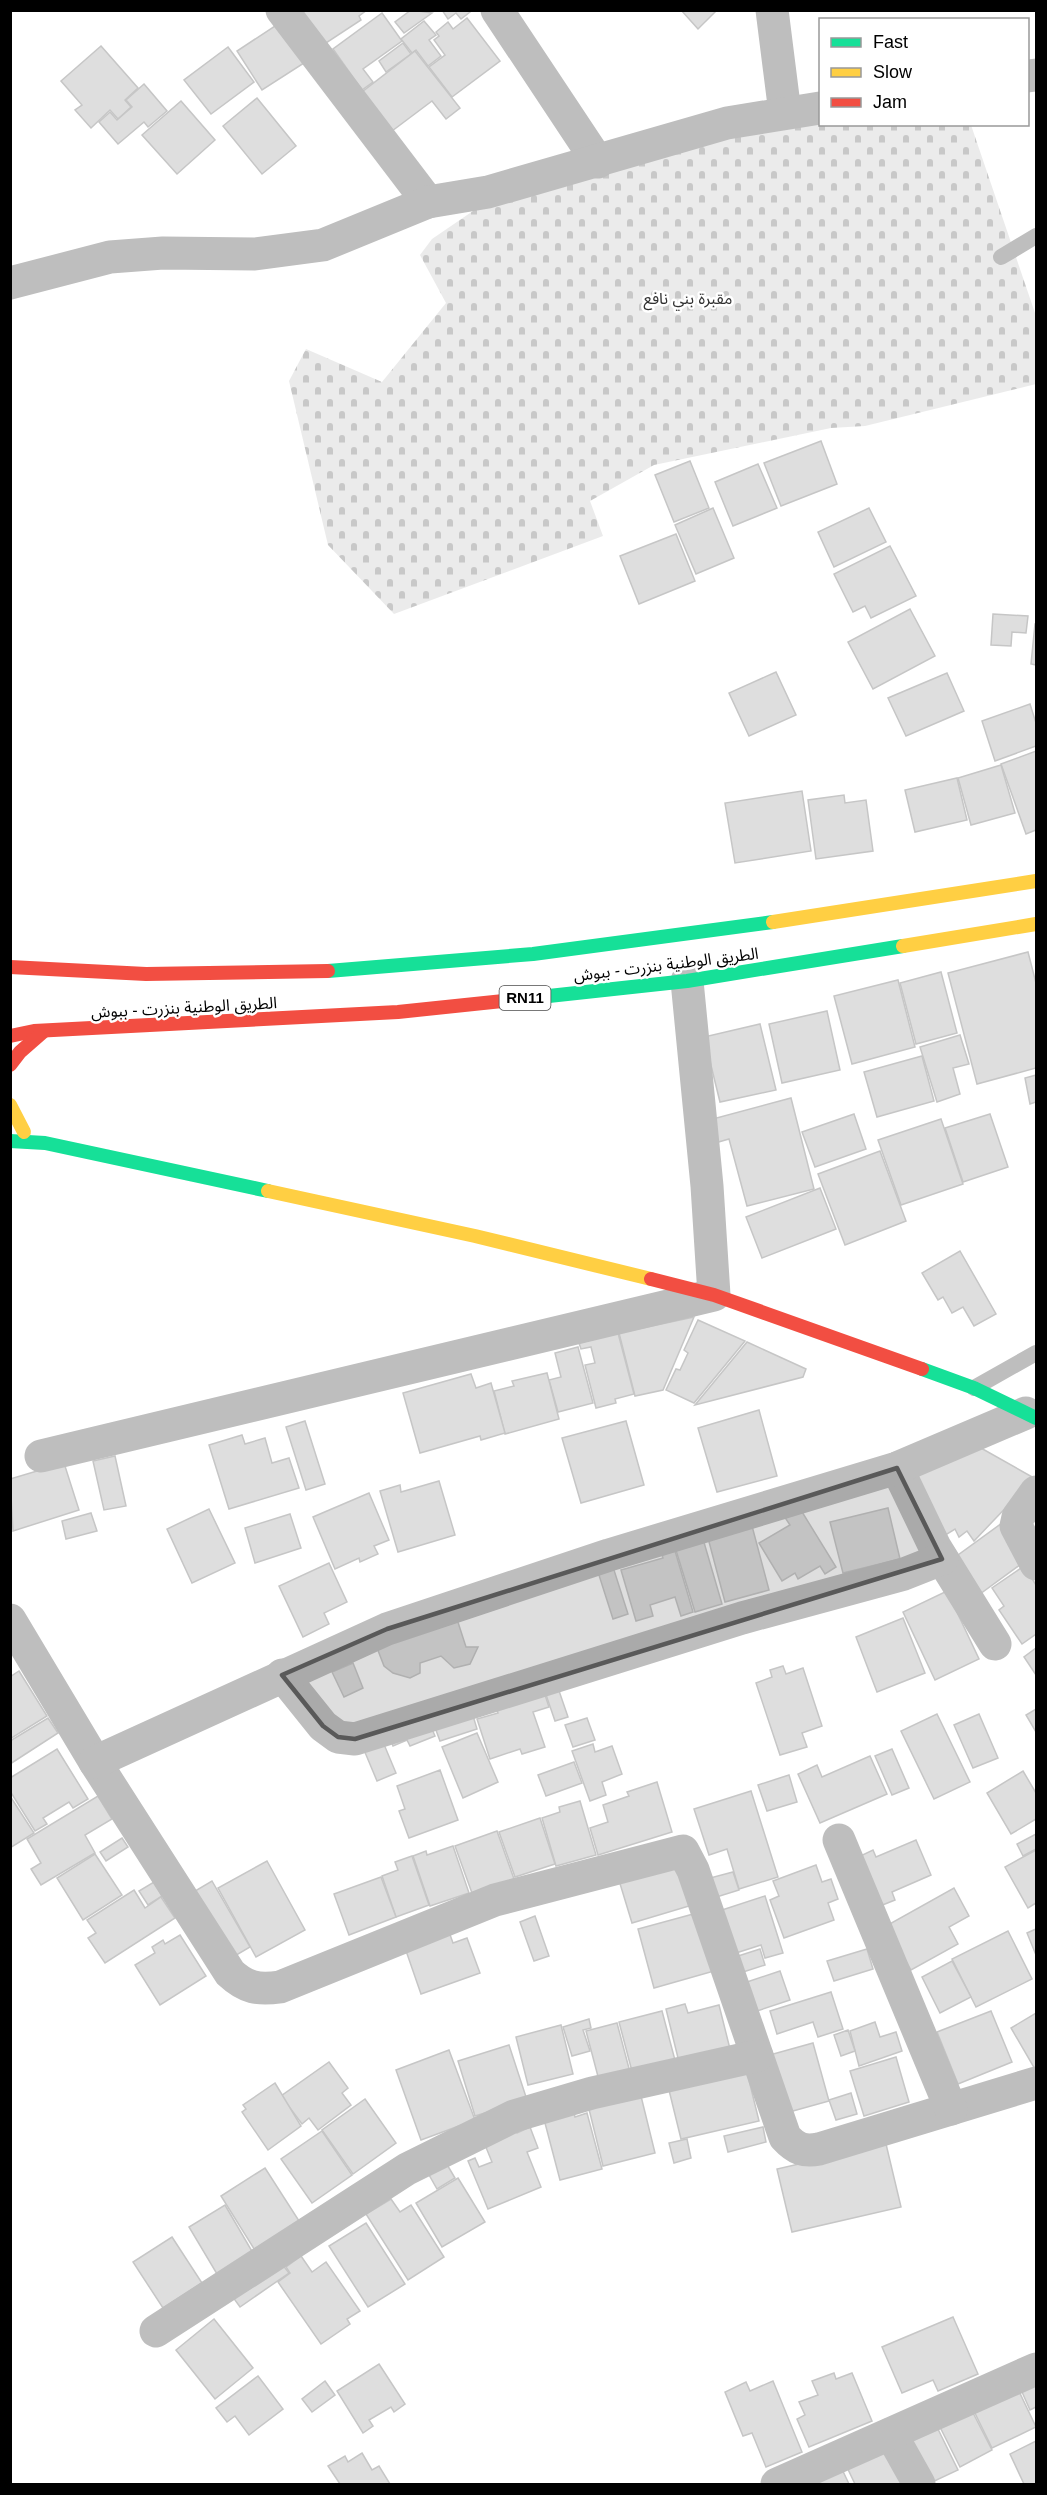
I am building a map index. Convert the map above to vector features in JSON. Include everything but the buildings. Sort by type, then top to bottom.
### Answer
[{"type":"main road","name":"الطريق الوطنية بنزرت - ببوش","points":[[10,967],[140,975],[290,973],[440,964],[671,937],[1036,881]]},
{"type":"main road","name":"الطريق الوطنية بنزرت - ببوش","points":[[10,1036],[44,1031],[398,1012],[687,981],[1036,924]]},
{"type":"main road","points":[[10,1065],[20,1052],[44,1031]]},
{"type":"main road","points":[[10,1105],[24,1132]]},
{"type":"main road","points":[[10,1124],[45,1143]]},
{"type":"main road","points":[[10,1141],[45,1143],[475,1236],[714,1295],[974,1388],[1031,1416]]},
{"type":"street","points":[[282,10],[322,58],[428,202]]},
{"type":"street","points":[[497,10],[598,162]]},
{"type":"street","points":[[772,10],[785,113]]},
{"type":"street","points":[[10,283],[110,257],[163,253],[255,254],[312,247],[428,202],[488,192],[727,123],[819,108]]},
{"type":"street","points":[[41,1456],[714,1295],[707,1186],[687,981]]},
{"type":"street","points":[[95,1762],[387,1629],[466,1601],[897,1468],[1031,1416]]},
{"type":"street","points":[[897,1468],[942,1559],[994,1644]]},
{"type":"street","points":[[1036,1492],[1018,1517],[1016,1526],[1036,1564]]},
{"type":"street","points":[[282,1675],[323,1726],[338,1737],[355,1739],[742,1618],[904,1575],[942,1559]]},
{"type":"street","points":[[10,1620],[95,1762],[230,1973],[240,1983],[259,1990],[280,1987],[495,1900],[683,1851],[693,1870],[785,2137],[793,2145],[806,2151],[1036,2083]]},
{"type":"street","points":[[839,1840],[951,2109]]},
{"type":"street","points":[[156,2331],[407,2169],[483,2130],[514,2116],[592,2093],[757,2056]]},
{"type":"street","points":[[793,2481],[1036,2369]]},
{"type":"street","points":[[891,2434],[919,2484]]},
{"type":"lane","points":[[1001,257],[1036,236]]},
{"type":"lane","points":[[974,1388],[1036,1353]]},
{"type":"highlighted area","points":[[897,1468],[942,1559],[355,1739],[338,1737],[323,1726],[282,1675],[387,1629]]},
{"type":"green space","name":"مقبرة بني نافع","points":[[819,124],[819,126],[971,126],[1036,316],[1036,384],[865,426],[831,428],[654,465],[590,501],[603,536],[394,614],[328,545],[289,381],[306,349],[382,382],[446,303],[420,255],[432,239],[492,198],[653,147]]},
{"type":"traffic: fast","points":[[328,971],[533,954],[773,922]]},
{"type":"traffic: fast","points":[[512,1000],[687,981],[903,946]]},
{"type":"traffic: fast","points":[[10,1141],[45,1143],[268,1191]]},
{"type":"traffic: fast","points":[[922,1369],[974,1388],[1036,1418]]},
{"type":"traffic: slow","points":[[773,922],[1036,881]]},
{"type":"traffic: slow","points":[[903,946],[1036,924]]},
{"type":"traffic: slow","points":[[10,1105],[24,1132]]},
{"type":"traffic: slow","points":[[268,1191],[475,1236],[651,1279]]},
{"type":"traffic: jam","points":[[10,967],[146,974],[328,971]]},
{"type":"traffic: jam","points":[[10,1036],[34,1031],[398,1012],[512,1000]]},
{"type":"traffic: jam","points":[[10,1065],[20,1052],[44,1031]]},
{"type":"traffic: jam","points":[[651,1279],[714,1295],[922,1369]]}]
